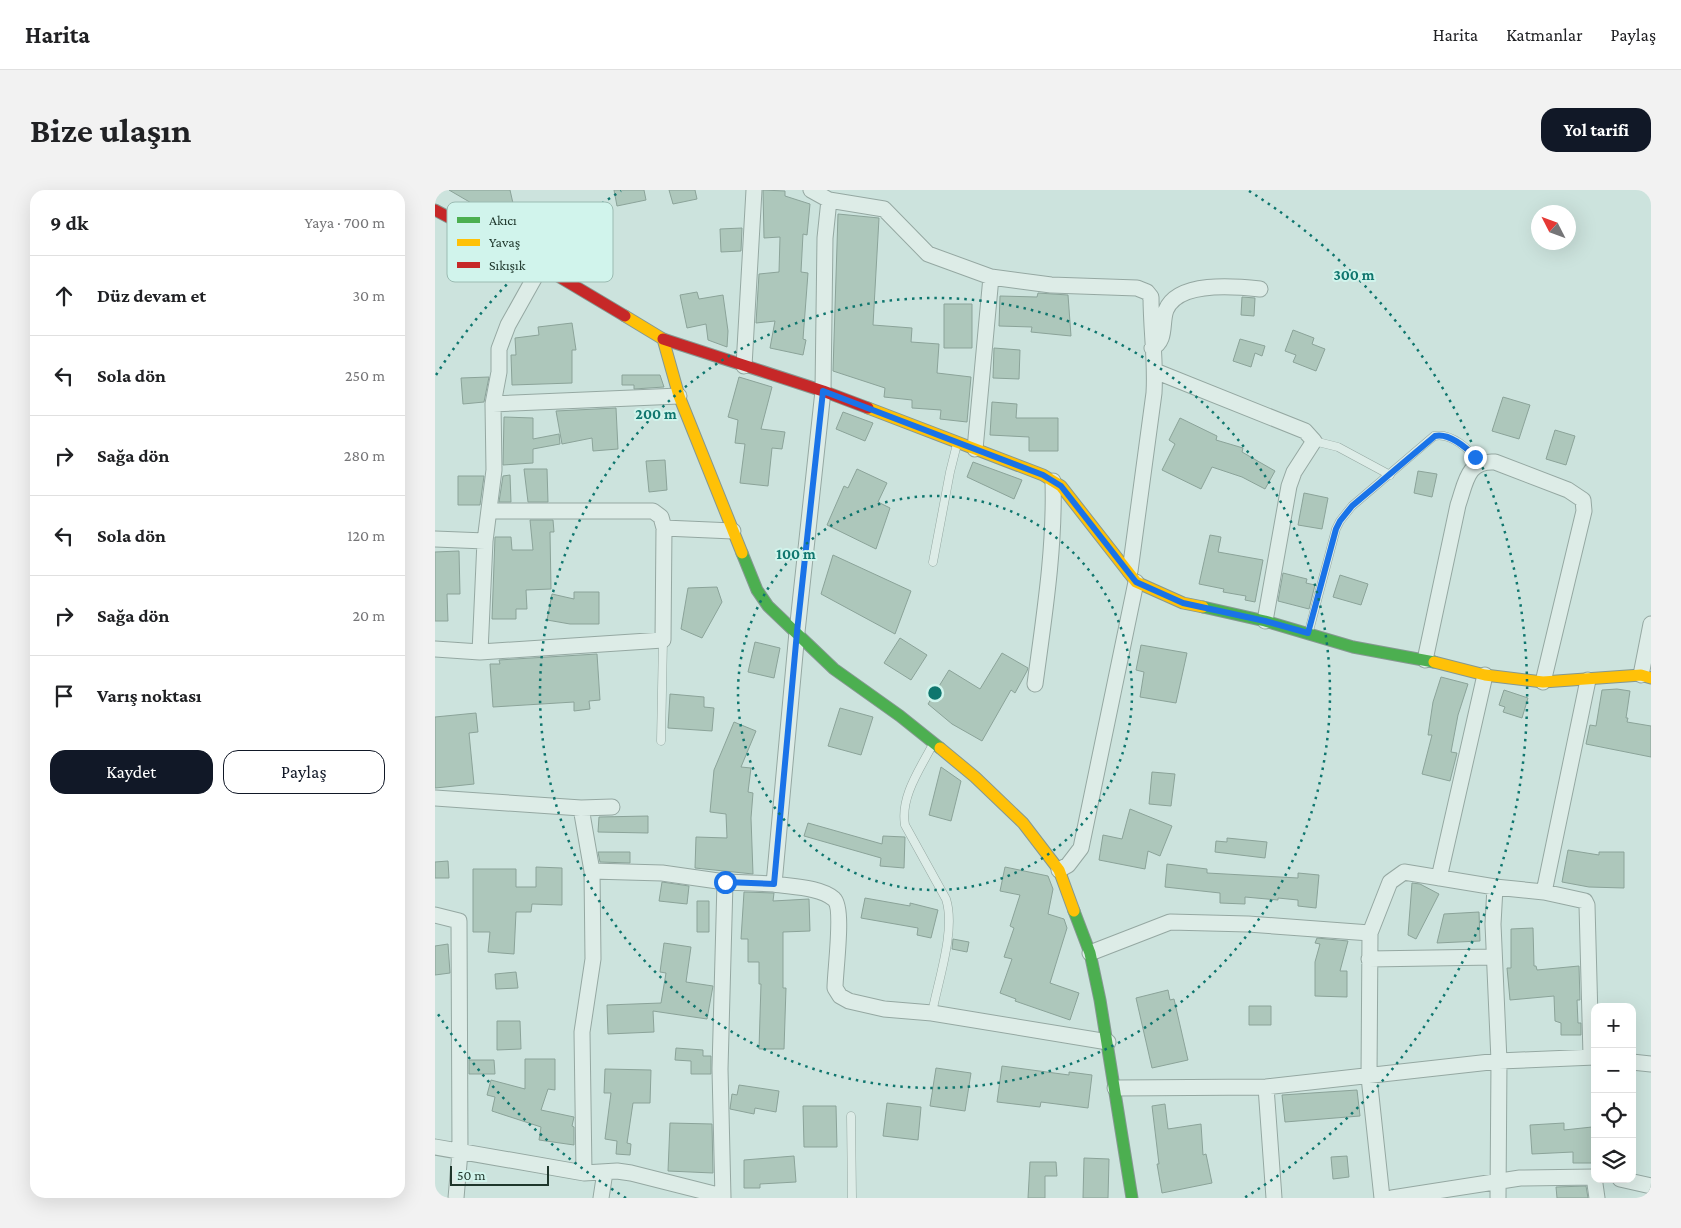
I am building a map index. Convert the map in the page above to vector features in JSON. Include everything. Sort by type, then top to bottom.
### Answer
[{"type":"street","points":[[744,366],[754,190]]},
{"type":"street","points":[[811,190],[829,200],[884,210],[928,254],[991,277],[1051,285],[1143,290],[1151,297],[1152,348],[1155,372],[1154,393],[1133,577],[1081,848],[1068,865],[1059,870]]},
{"type":"street","points":[[774,884],[797,632],[823,391],[825,238],[829,200]]},
{"type":"street","points":[[435,210],[447,216]]},
{"type":"street","points":[[975,449],[991,277]]},
{"type":"street","points":[[480,652],[485,541],[491,511],[494,470],[493,404],[499,372],[499,349],[508,325],[532,282]]},
{"type":"street","points":[[568,282],[663,339],[823,391],[1043,475],[1061,486],[1106,546],[1133,577],[1183,603],[1265,621],[1353,647],[1425,660],[1485,675],[1543,682],[1646,677],[1651,624]]},
{"type":"street","points":[[1152,348],[1160,342],[1166,310],[1171,301],[1180,294],[1228,286],[1260,289]]},
{"type":"street","points":[[663,339],[679,396],[757,590],[768,606],[834,668],[975,777],[1023,823],[1059,870],[1089,953],[1108,1042],[1132,1198]]},
{"type":"street","points":[[1155,372],[1305,431],[1314,441],[1294,472],[1289,486],[1265,621]]},
{"type":"street","points":[[493,404],[679,396]]},
{"type":"street","points":[[1425,660],[1459,505],[1471,472],[1482,461],[1495,462],[1568,490],[1583,500],[1584,511],[1543,682]]},
{"type":"street","points":[[1035,684],[1049,583],[1054,520],[1053,481]]},
{"type":"street","points":[[435,649],[480,652],[663,640],[664,528],[661,518],[653,511],[491,511]]},
{"type":"street","points":[[664,528],[733,531]]},
{"type":"street","points":[[435,539],[485,541]]},
{"type":"street","points":[[1439,878],[1485,675]]},
{"type":"street","points":[[1545,892],[1588,680]]},
{"type":"street","points":[[435,798],[581,808],[612,807]]},
{"type":"street","points":[[581,808],[592,871],[593,959],[583,1032],[584,1174]]},
{"type":"street","points":[[592,871],[662,873],[725,882],[774,884],[821,892],[834,899],[837,903],[840,918],[835,988],[840,996],[849,1001],[884,1009],[932,1013],[1108,1042]]},
{"type":"street","points":[[1382,1198],[1369,1076],[1369,959],[1370,933],[1393,878],[1404,872],[1495,887],[1580,898],[1587,905],[1593,1048]]},
{"type":"street","points":[[435,1147],[584,1174],[605,1172],[631,1173],[722,1197],[720,1069],[725,882]]},
{"type":"street","points":[[1495,887],[1494,957],[1499,1061],[1498,1198]]},
{"type":"street","points":[[435,915],[459,922],[460,1152],[456,1198]]},
{"type":"street","points":[[1089,953],[1170,922],[1248,924],[1370,933]]},
{"type":"street","points":[[1369,959],[1494,957]]},
{"type":"street","points":[[1115,1088],[1266,1086],[1499,1061],[1591,1057]]},
{"type":"street","points":[[1636,1062],[1651,1064]]},
{"type":"street","points":[[1266,1086],[1274,1198]]},
{"type":"street","points":[[601,1198],[605,1172]]},
{"type":"street","points":[[1392,1198],[1497,1181],[1591,1177]]},
{"type":"street","points":[[1595,1183],[1597,1198]]},
{"type":"street","points":[[1636,1183],[1651,1186]]},
{"type":"lane","points":[[1308,633],[1336,529],[1352,506],[1431,438],[1438,435],[1444,436],[1466,448],[1478,464]]},
{"type":"lane","points":[[1314,441],[1338,447],[1390,475]]},
{"type":"lane","points":[[933,562],[950,472],[958,442]]},
{"type":"lane","points":[[661,741],[663,640]]},
{"type":"lane","points":[[932,1013],[948,928],[949,912],[946,899],[905,826],[904,814],[908,794],[933,743]]},
{"type":"lane","points":[[851,1116],[852,1198]]},
{"type":"building","points":[[449,190],[510,190],[513,202],[470,202]]},
{"type":"building","points":[[614,190],[644,190],[646,200],[617,206]]},
{"type":"building","points":[[669,190],[695,190],[697,199],[673,204]]},
{"type":"building","points":[[763,190],[785,191],[785,196],[810,204],[807,235],[803,234],[801,272],[808,273],[803,339],[806,340],[803,355],[770,348],[775,321],[756,323],[759,274],[779,272],[780,237],[764,238]]},
{"type":"building","points":[[838,214],[879,218],[873,325],[912,328],[911,342],[939,344],[937,373],[971,377],[967,422],[940,419],[941,410],[912,408],[912,400],[884,397],[885,388],[833,371]]},
{"type":"building","points":[[742,228],[741,251],[721,252],[720,229]]},
{"type":"building","points":[[697,292],[699,299],[723,295],[728,331],[727,347],[708,340],[706,324],[687,328],[680,295]]},
{"type":"building","points":[[1038,293],[1068,295],[1071,336],[1031,332],[1032,327],[999,326],[1000,296],[1037,297]]},
{"type":"building","points":[[1242,297],[1255,298],[1254,316],[1241,315]]},
{"type":"building","points":[[944,304],[972,304],[972,348],[944,348]]},
{"type":"building","points":[[572,323],[576,350],[572,350],[572,383],[512,385],[511,355],[516,355],[515,338],[539,335],[538,327]]},
{"type":"building","points":[[1293,330],[1314,338],[1312,344],[1325,349],[1316,371],[1293,362],[1296,355],[1285,351]]},
{"type":"building","points":[[1240,339],[1265,346],[1262,356],[1255,353],[1251,367],[1233,361]]},
{"type":"building","points":[[994,348],[1020,350],[1019,379],[993,378]]},
{"type":"building","points":[[622,375],[660,375],[664,387],[634,389],[634,385],[622,385]]},
{"type":"building","points":[[489,377],[484,402],[463,404],[461,378]]},
{"type":"building","points":[[739,377],[772,387],[761,429],[785,432],[782,449],[772,448],[768,486],[740,483],[745,444],[735,443],[738,420],[728,417]]},
{"type":"building","points":[[1503,397],[1530,405],[1519,439],[1492,431]]},
{"type":"building","points":[[992,402],[1017,404],[1016,418],[1058,418],[1058,451],[1029,451],[1029,437],[990,435]]},
{"type":"building","points":[[616,408],[618,449],[593,451],[592,438],[562,444],[556,411]]},
{"type":"building","points":[[843,412],[873,423],[865,441],[836,429]]},
{"type":"building","points":[[504,417],[533,418],[533,439],[559,434],[560,444],[533,449],[533,463],[503,465]]},
{"type":"building","points":[[1180,418],[1217,436],[1216,440],[1243,448],[1242,452],[1275,471],[1265,489],[1242,477],[1212,467],[1201,489],[1162,470],[1175,444],[1169,440]]},
{"type":"building","points":[[1555,430],[1575,436],[1566,465],[1546,459]]},
{"type":"building","points":[[665,460],[667,490],[649,492],[646,461]]},
{"type":"building","points":[[973,462],[1022,480],[1014,499],[967,477]]},
{"type":"building","points":[[524,469],[547,469],[548,502],[528,502]]},
{"type":"building","points":[[857,469],[887,483],[878,502],[890,508],[876,549],[827,525],[844,486],[848,488]]},
{"type":"building","points":[[1418,471],[1437,474],[1432,497],[1414,493]]},
{"type":"building","points":[[510,475],[511,502],[499,502],[503,476]]},
{"type":"building","points":[[458,476],[484,476],[480,505],[458,505]]},
{"type":"building","points":[[1304,493],[1328,498],[1322,529],[1298,525]]},
{"type":"building","points":[[530,520],[553,520],[554,532],[550,532],[551,589],[526,590],[527,609],[516,609],[516,619],[492,619],[495,537],[511,537],[512,550],[533,550]]},
{"type":"building","points":[[1210,535],[1221,537],[1218,552],[1263,560],[1255,602],[1245,600],[1246,596],[1223,592],[1224,589],[1199,584]]},
{"type":"building","points":[[459,551],[460,594],[447,594],[448,621],[435,621],[435,552]]},
{"type":"building","points":[[833,555],[911,591],[895,634],[821,594]]},
{"type":"building","points":[[1283,573],[1307,579],[1306,583],[1315,585],[1309,609],[1278,601]]},
{"type":"building","points":[[1340,575],[1368,584],[1361,605],[1333,597]]},
{"type":"building","points":[[717,587],[722,602],[702,638],[681,629],[688,588]]},
{"type":"building","points":[[574,592],[599,592],[599,624],[570,624],[547,620],[552,594],[574,599]]},
{"type":"building","points":[[900,638],[927,655],[911,680],[884,663]]},
{"type":"building","points":[[755,642],[780,648],[774,678],[748,672]]},
{"type":"building","points":[[1141,645],[1187,653],[1176,703],[1140,697],[1144,672],[1136,670]]},
{"type":"building","points":[[1002,653],[1028,668],[1015,693],[1011,690],[982,741],[952,724],[928,704],[949,670],[980,689]]},
{"type":"building","points":[[597,654],[600,700],[589,701],[590,709],[574,711],[574,702],[493,707],[490,664],[500,664],[499,660]]},
{"type":"building","points":[[1441,677],[1468,684],[1458,715],[1451,752],[1457,753],[1450,781],[1422,774],[1432,735],[1428,735],[1433,702]]},
{"type":"building","points":[[1617,689],[1630,691],[1627,722],[1651,726],[1651,757],[1586,744],[1590,725],[1596,726],[1602,690]]},
{"type":"building","points":[[1504,690],[1528,698],[1522,718],[1503,712],[1505,707],[1499,705]]},
{"type":"building","points":[[670,694],[704,697],[704,707],[714,708],[712,731],[668,728]]},
{"type":"building","points":[[840,708],[873,717],[861,755],[828,746]]},
{"type":"building","points":[[476,713],[478,732],[469,733],[474,784],[435,788],[435,717]]},
{"type":"building","points":[[734,722],[756,731],[741,767],[751,768],[748,792],[753,793],[751,818],[753,874],[695,868],[696,837],[727,838],[726,814],[710,812],[714,770]]},
{"type":"building","points":[[941,767],[961,781],[951,821],[929,815]]},
{"type":"building","points":[[1152,772],[1175,774],[1171,806],[1149,804]]},
{"type":"building","points":[[1130,809],[1172,826],[1160,856],[1148,851],[1145,869],[1099,860],[1103,835],[1122,839]]},
{"type":"building","points":[[648,816],[648,833],[598,832],[599,817]]},
{"type":"building","points":[[808,823],[882,844],[883,836],[905,837],[904,868],[880,866],[881,858],[804,836]]},
{"type":"building","points":[[1227,838],[1267,842],[1265,858],[1215,852],[1216,841],[1227,842]]},
{"type":"building","points":[[1568,850],[1599,855],[1599,852],[1624,852],[1624,888],[1589,887],[1562,882]]},
{"type":"building","points":[[598,852],[630,852],[630,863],[600,862]]},
{"type":"building","points":[[448,861],[449,878],[435,878],[435,862]]},
{"type":"building","points":[[1167,864],[1207,869],[1207,873],[1298,878],[1298,873],[1319,875],[1316,908],[1298,906],[1298,900],[1278,898],[1278,900],[1245,897],[1245,904],[1220,903],[1220,893],[1165,887]]},
{"type":"building","points":[[536,867],[562,868],[562,905],[532,904],[531,912],[516,912],[514,954],[488,952],[490,932],[473,932],[473,869],[516,869],[516,887],[536,887]]},
{"type":"building","points":[[1005,867],[1048,876],[1053,889],[1048,914],[1064,919],[1067,928],[1050,983],[1079,993],[1070,1020],[1015,1001],[1016,999],[1000,993],[1012,959],[1004,957],[1014,928],[1010,926],[1020,895],[1000,891]]},
{"type":"building","points":[[662,882],[689,886],[687,904],[659,901]]},
{"type":"building","points":[[1412,883],[1420,884],[1439,894],[1416,939],[1408,935]]},
{"type":"building","points":[[744,892],[774,893],[773,901],[809,899],[810,931],[783,932],[783,988],[786,988],[784,1049],[759,1049],[761,984],[759,984],[759,962],[748,962],[748,939],[741,939]]},
{"type":"building","points":[[865,898],[910,906],[910,903],[938,910],[931,938],[917,935],[918,928],[861,918]]},
{"type":"building","points":[[697,901],[709,901],[709,932],[697,932]]},
{"type":"building","points":[[1479,912],[1480,941],[1437,943],[1444,914]]},
{"type":"building","points":[[1533,928],[1534,966],[1536,966],[1537,970],[1579,966],[1580,1000],[1577,1000],[1578,1023],[1581,1023],[1581,1035],[1561,1035],[1561,1023],[1555,1021],[1554,996],[1510,1000],[1507,968],[1511,968],[1511,929]]},
{"type":"building","points":[[1317,938],[1348,941],[1340,971],[1347,971],[1347,997],[1315,996],[1315,962],[1320,944],[1315,943]]},
{"type":"building","points":[[953,939],[969,942],[967,952],[952,949]]},
{"type":"building","points":[[664,943],[691,947],[686,982],[713,986],[707,1019],[653,1011],[654,1032],[608,1034],[607,1005],[661,1003],[666,973],[660,972]]},
{"type":"building","points":[[448,944],[450,973],[435,975],[435,946]]},
{"type":"building","points":[[516,972],[518,988],[496,989],[495,974]]},
{"type":"building","points":[[1168,990],[1170,1000],[1174,999],[1188,1060],[1152,1068],[1136,998]]},
{"type":"building","points":[[1249,1006],[1271,1006],[1271,1025],[1249,1025]]},
{"type":"building","points":[[497,1021],[520,1021],[521,1049],[497,1050]]},
{"type":"building","points":[[676,1048],[703,1050],[703,1056],[711,1056],[711,1074],[691,1074],[691,1061],[675,1060]]},
{"type":"building","points":[[525,1059],[555,1059],[555,1090],[548,1089],[541,1110],[574,1117],[572,1126],[574,1127],[574,1145],[539,1140],[541,1127],[492,1111],[495,1097],[487,1095],[491,1080],[525,1089]]},
{"type":"building","points":[[469,1060],[494,1060],[495,1074],[469,1074]]},
{"type":"building","points":[[1002,1066],[1069,1075],[1069,1072],[1092,1075],[1088,1108],[1041,1102],[1040,1107],[997,1102]]},
{"type":"building","points":[[936,1068],[971,1073],[965,1111],[930,1106]]},
{"type":"building","points":[[605,1069],[651,1070],[650,1103],[633,1103],[627,1143],[631,1144],[630,1155],[616,1154],[617,1141],[605,1139],[611,1093],[604,1093]]},
{"type":"building","points":[[739,1085],[779,1091],[776,1112],[755,1108],[754,1114],[730,1109],[732,1094],[737,1095]]},
{"type":"building","points":[[1357,1090],[1360,1116],[1285,1122],[1282,1095]]},
{"type":"building","points":[[887,1103],[921,1107],[918,1140],[883,1136]]},
{"type":"building","points":[[1165,1104],[1168,1129],[1201,1124],[1203,1155],[1206,1154],[1212,1183],[1162,1193],[1157,1164],[1159,1164],[1152,1106]]},
{"type":"building","points":[[803,1106],[836,1106],[837,1147],[804,1147]]},
{"type":"building","points":[[670,1123],[712,1124],[713,1173],[668,1171]]},
{"type":"building","points":[[1564,1123],[1564,1130],[1591,1127],[1591,1163],[1573,1163],[1573,1152],[1532,1154],[1530,1125]]},
{"type":"building","points":[[794,1156],[796,1182],[760,1184],[760,1188],[744,1188],[744,1160]]},
{"type":"building","points":[[1347,1156],[1349,1177],[1333,1179],[1331,1157]]},
{"type":"building","points":[[1084,1158],[1109,1159],[1108,1198],[1083,1198]]},
{"type":"building","points":[[1030,1162],[1056,1162],[1057,1176],[1045,1176],[1045,1198],[1028,1198]]},
{"type":"building","points":[[1586,1186],[1588,1198],[1557,1198],[1556,1187]]},
{"type":"traffic: fast","points":[[742,553],[757,590],[768,606],[834,669],[900,716],[940,748]]},
{"type":"traffic: fast","points":[[1203,607],[1265,621],[1353,647],[1434,662]]},
{"type":"traffic: fast","points":[[1074,911],[1090,953],[1100,1000],[1132,1198]]},
{"type":"traffic: slow","points":[[625,316],[663,339],[679,396],[742,553]]},
{"type":"traffic: slow","points":[[868,408],[1043,475],[1061,486],[1136,582],[1183,603],[1203,607]]},
{"type":"traffic: slow","points":[[1434,662],[1485,675],[1543,682],[1641,675],[1651,678]]},
{"type":"traffic: slow","points":[[940,748],[975,777],[1023,823],[1059,870],[1074,911]]},
{"type":"traffic: jam","points":[[435,210],[447,216]]},
{"type":"traffic: jam","points":[[568,282],[625,316]]},
{"type":"traffic: jam","points":[[663,339],[823,391],[868,408]]},
{"type":"route","points":[[725,882],[774,884],[797,632],[823,391],[1043,475],[1061,486],[1136,582],[1183,603],[1265,621],[1308,633],[1336,529],[1352,506],[1435,436],[1444,436],[1466,448],[1475,457]]}]
